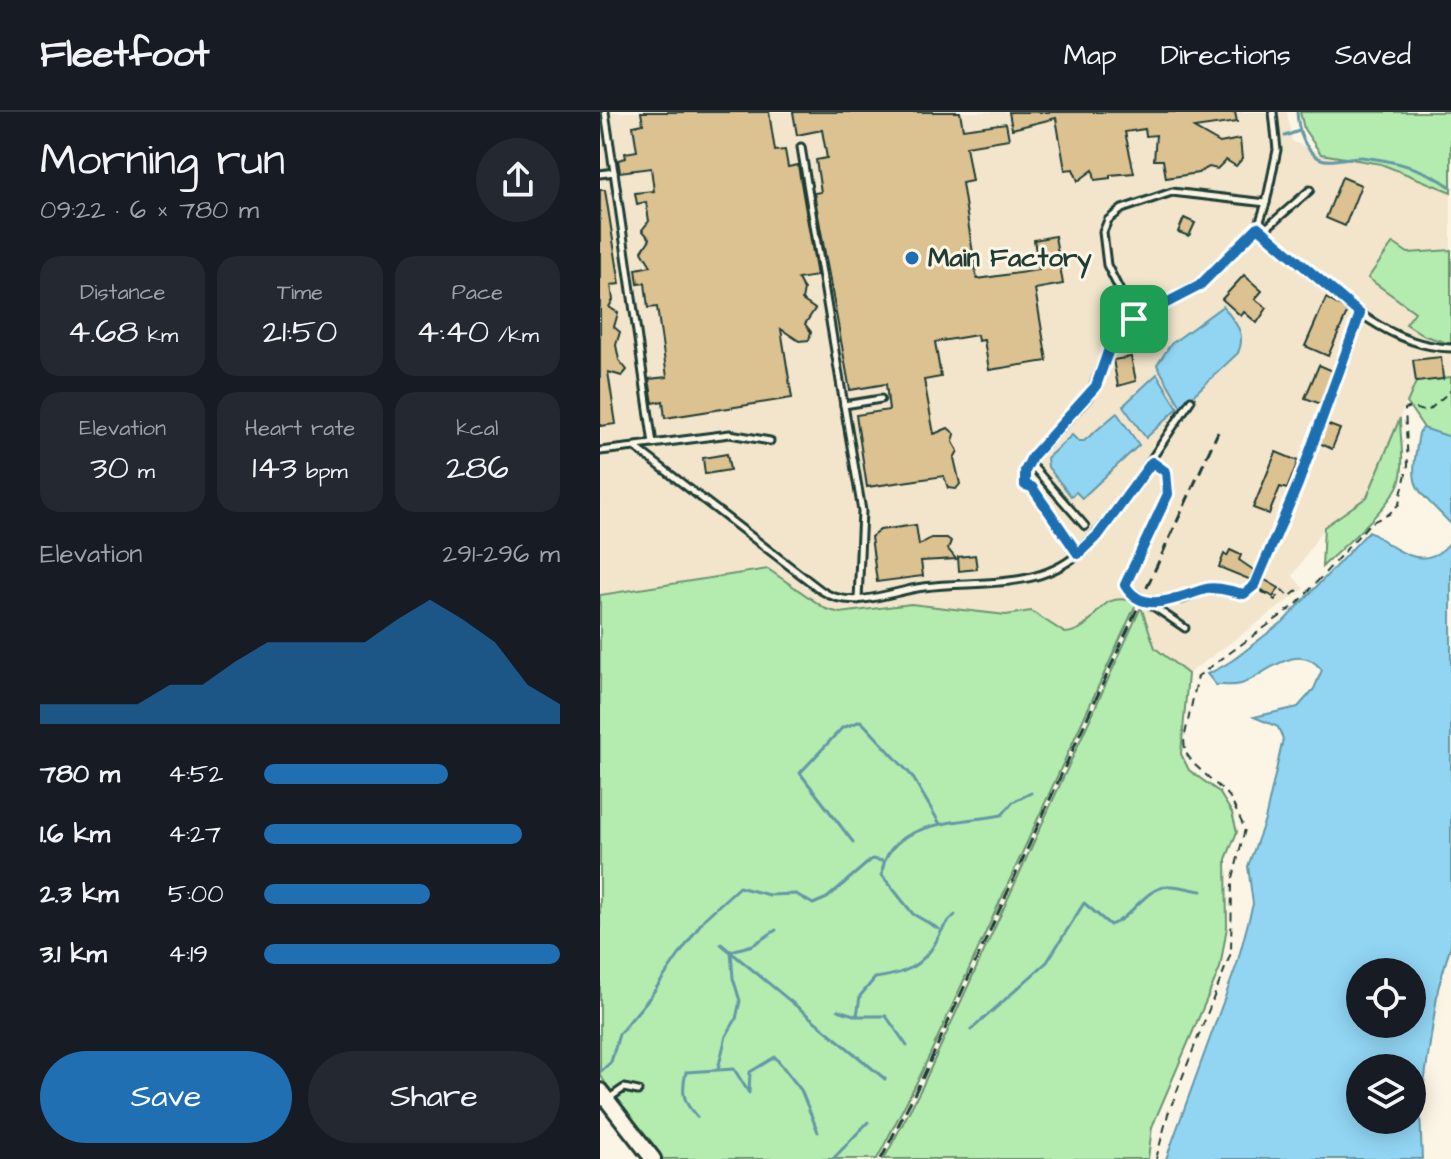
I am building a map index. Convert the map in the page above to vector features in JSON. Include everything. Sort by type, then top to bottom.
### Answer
[{"type":"main road","points":[[603,1095],[653,1159]]},
{"type":"lane","points":[[605,112],[653,444]]},
{"type":"lane","points":[[1260,229],[1277,150],[1273,112]]},
{"type":"lane","points":[[801,147],[862,511],[858,600]]},
{"type":"lane","points":[[600,174],[614,172]]},
{"type":"lane","points":[[1078,554],[1032,487],[1025,485],[1029,462],[1089,397],[1116,329],[1199,286],[1260,229],[1310,190]]},
{"type":"lane","points":[[1134,319],[1107,265],[1103,232],[1108,220],[1122,209],[1180,191],[1266,203]]},
{"type":"lane","points":[[1260,229],[1360,314],[1385,330],[1416,343],[1451,348]]},
{"type":"lane","points":[[1148,602],[1183,599],[1209,588],[1244,594],[1254,587],[1292,499],[1360,314]]},
{"type":"lane","points":[[844,405],[881,399]]},
{"type":"lane","points":[[635,447],[822,591],[842,601],[858,600],[928,586],[975,586],[1038,575],[1062,567],[1099,534],[1152,462],[1191,400]]},
{"type":"lane","points":[[600,451],[730,434],[743,439],[770,441]]},
{"type":"lane","points":[[1029,462],[1085,526]]},
{"type":"lane","points":[[1152,462],[1168,474],[1169,489],[1125,585],[1131,594],[1185,628]]},
{"type":"lane","points":[[603,1095],[624,1088],[638,1091]]},
{"type":"path","points":[[1156,1159],[1168,1114],[1231,953],[1232,882],[1245,829],[1229,796],[1195,765],[1185,749],[1194,686],[1204,669],[1297,604],[1370,523],[1389,514],[1399,504],[1408,465],[1405,409],[1410,407],[1427,412],[1451,390]]},
{"type":"path","points":[[1254,587],[1275,600],[1282,590],[1289,597],[1302,587]]},
{"type":"shaded area","points":[[600,112],[1287,112],[1292,141],[1321,154],[1381,164],[1451,192],[1451,250],[1407,253],[1415,312],[1407,324],[1425,336],[1451,344],[1451,377],[1415,382],[1367,497],[1324,527],[1293,576],[1304,589],[1188,674],[1155,648],[1137,602],[1092,619],[1079,631],[1065,633],[1031,611],[1006,615],[911,604],[841,613],[826,609],[768,569],[600,595]]},
{"type":"green space","points":[[1300,112],[1451,112],[1451,192],[1381,164],[1321,154],[1304,129]]},
{"type":"green space","points":[[1393,243],[1408,253],[1451,250],[1451,344],[1425,336],[1406,324],[1415,312],[1368,278]]},
{"type":"green space","points":[[1451,377],[1451,437],[1435,444],[1407,403],[1416,382]]},
{"type":"green space","points":[[1400,418],[1402,466],[1395,490],[1378,513],[1322,567],[1324,527],[1367,497]]},
{"type":"green space","points":[[768,569],[826,609],[840,613],[911,604],[1006,615],[1031,611],[1065,633],[1085,625],[1112,601],[1123,599],[1137,602],[921,1074],[877,1159],[657,1159],[600,1075],[600,595]]},
{"type":"green space","points":[[1141,607],[1155,648],[1188,674],[1181,754],[1189,770],[1219,792],[1232,813],[1237,832],[1226,859],[1227,927],[1220,968],[1152,1127],[1148,1159],[884,1159],[922,1087]]},
{"type":"water","points":[[1223,306],[1240,333],[1238,353],[1181,407],[1157,365],[1171,344]]},
{"type":"water","points":[[1157,374],[1178,408],[1146,438],[1123,406]]},
{"type":"water","points":[[1117,413],[1139,445],[1082,498],[1076,492],[1071,496],[1048,467],[1047,458],[1072,435],[1078,441],[1084,441]]},
{"type":"water","points":[[1423,428],[1451,437],[1451,524],[1421,493],[1414,477],[1419,433]]},
{"type":"water","points":[[1369,531],[1400,551],[1421,558],[1441,551],[1451,541],[1451,944],[1438,989],[1426,1070],[1426,1054],[1346,1054],[1346,1134],[1421,1134],[1422,1159],[1166,1159],[1237,964],[1253,904],[1248,866],[1265,820],[1283,739],[1278,727],[1254,717],[1298,707],[1314,689],[1322,670],[1312,661],[1291,659],[1238,685],[1216,685],[1207,674],[1237,657],[1283,622]]},
{"type":"building","points":[[641,112],[769,112],[775,151],[785,150],[788,167],[798,165],[817,276],[798,279],[804,290],[802,300],[815,309],[805,324],[811,332],[809,340],[799,341],[781,329],[792,398],[665,418],[663,401],[653,403],[649,379],[667,377],[657,307],[648,308],[645,283],[638,284],[636,269],[651,266],[642,251],[650,239],[642,230],[649,221],[646,202],[637,204],[635,193],[654,191],[651,168],[620,172],[618,160],[626,158],[625,153],[637,151],[633,126],[643,124]]},
{"type":"building","name":"Main Factory","points":[[793,112],[960,112],[963,129],[1006,123],[1009,139],[966,146],[972,181],[962,183],[977,279],[1039,270],[1034,240],[1055,236],[1063,284],[1035,289],[1047,361],[989,370],[984,340],[978,341],[977,335],[935,342],[941,377],[924,380],[934,434],[948,428],[955,434],[953,442],[958,451],[954,458],[960,484],[956,489],[948,488],[944,476],[867,487],[856,415],[889,410],[886,384],[850,390],[814,193],[821,192],[816,160],[827,158],[822,130],[797,135]]},
{"type":"building","points":[[1009,112],[1235,112],[1237,122],[1194,128],[1220,143],[1240,139],[1242,159],[1236,166],[1226,160],[1217,169],[1209,167],[1198,173],[1166,178],[1163,160],[1154,160],[1156,135],[1146,136],[1145,129],[1125,132],[1134,173],[1095,180],[1093,170],[1078,181],[1073,169],[1065,170],[1056,118],[1012,129]]},
{"type":"building","points":[[1342,177],[1361,185],[1345,226],[1326,218]]},
{"type":"building","points":[[600,190],[605,190],[620,284],[611,285],[613,300],[609,307],[618,313],[614,327],[620,332],[616,345],[619,360],[627,370],[622,376],[608,372],[616,424],[600,426]]},
{"type":"building","points":[[1184,218],[1195,223],[1189,236],[1178,232]]},
{"type":"building","points":[[1244,275],[1262,291],[1255,299],[1267,308],[1257,323],[1244,312],[1241,316],[1222,299]]},
{"type":"building","points":[[1326,298],[1348,311],[1328,356],[1305,346]]},
{"type":"building","points":[[1150,336],[1151,346],[1128,349],[1127,339]]},
{"type":"building","points":[[1131,357],[1136,381],[1118,386],[1113,360]]},
{"type":"building","points":[[1441,357],[1443,379],[1416,382],[1413,360]]},
{"type":"building","points":[[1319,365],[1333,371],[1321,404],[1305,398]]},
{"type":"building","points":[[1326,424],[1340,429],[1332,449],[1319,443]]},
{"type":"building","points":[[1276,452],[1298,461],[1287,489],[1280,487],[1269,514],[1253,508]]},
{"type":"building","points":[[727,454],[730,470],[705,474],[703,458]]},
{"type":"building","points":[[916,525],[919,545],[931,538],[947,538],[951,541],[948,549],[956,559],[921,561],[923,576],[877,582],[871,537],[880,530]]},
{"type":"building","points":[[1230,550],[1241,555],[1239,560],[1255,571],[1251,580],[1219,567],[1224,554],[1227,556]]},
{"type":"building","points":[[975,555],[977,569],[959,571],[958,557]]},
{"type":"building","points":[[1265,580],[1279,588],[1273,597],[1259,588]]},
{"type":"waterway","points":[[1297,112],[1305,143],[1317,157],[1385,160],[1420,170],[1451,187]]},
{"type":"waterway","points":[[1285,136],[1299,131]]},
{"type":"waterway","points":[[853,842],[800,773],[842,728],[861,721],[912,776],[940,824]]},
{"type":"waterway","points":[[939,929],[913,914],[882,875],[886,857],[896,844],[911,834],[947,823],[1002,815],[1013,802],[1031,793]]},
{"type":"waterway","points":[[600,1072],[611,1062],[619,1034],[650,997],[704,919],[739,887],[769,895],[796,894],[813,904],[827,898],[872,859],[883,861]]},
{"type":"waterway","points":[[971,1030],[1047,962],[1084,903],[1110,925],[1160,888],[1173,886],[1202,891]]},
{"type":"waterway","points":[[857,1016],[860,996],[875,978],[899,973],[918,963],[955,915]]},
{"type":"waterway","points":[[718,1069],[726,1036],[736,1019],[740,1001],[733,978],[731,951],[753,945],[776,930]]},
{"type":"waterway","points":[[721,944],[885,1079]]},
{"type":"waterway","points":[[838,1010],[857,1016],[886,1016],[907,1046]]},
{"type":"waterway","points":[[697,1117],[684,1096],[686,1072],[734,1069],[749,1093],[750,1072],[775,1057],[801,1090],[818,1132]]},
{"type":"waterway","points":[[833,1159],[868,1122]]},
{"type":"railway","points":[[881,1159],[923,1077],[1218,432]]},
{"type":"place","name":"Main Factory","points":[[912,258]]},
{"type":"route","points":[[1258,227],[1360,314],[1263,570],[1255,585],[1244,594],[1209,588],[1183,599],[1154,603],[1137,598],[1125,588],[1168,494],[1168,474],[1152,462],[1099,534],[1078,554],[1032,487],[1025,485],[1025,471],[1039,448],[1085,402],[1096,386],[1116,329],[1134,319],[1199,286],[1258,227]]}]
